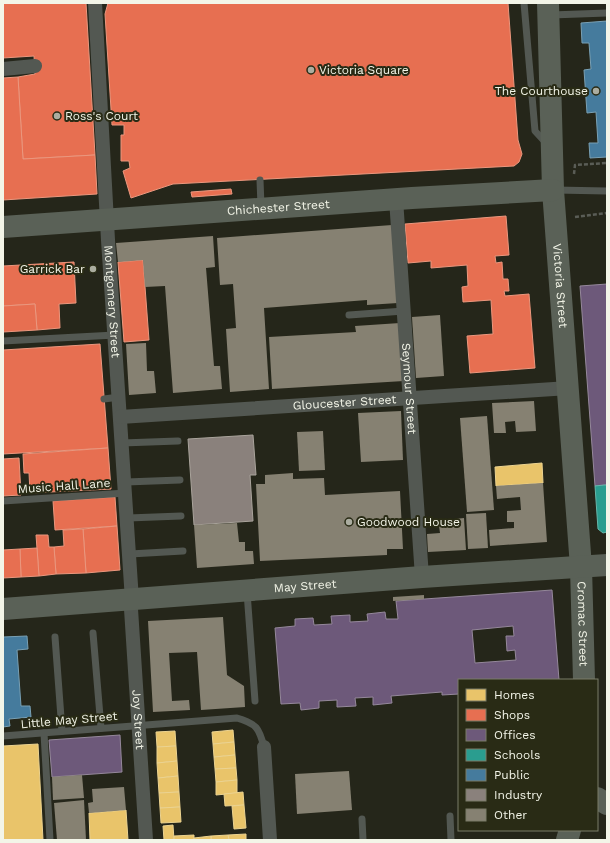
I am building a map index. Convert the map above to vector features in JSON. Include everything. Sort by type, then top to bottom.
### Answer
[{"type":"main road","name":"Victoria Street","points":[[548,9],[552,150],[562,191],[568,388],[581,567]]},
{"type":"main road","name":"Chichester Street","points":[[3,227],[396,199],[562,191]]},
{"type":"main road","name":"May Street","points":[[3,609],[422,577],[607,565]]},
{"type":"main road","name":"Cromac Street","points":[[581,567],[584,679]]},
{"type":"main road","points":[[598,799],[607,804]]},
{"type":"street","name":"Montgomery Street","points":[[95,3],[107,219],[128,518],[132,600]]},
{"type":"street","points":[[3,69],[35,66]]},
{"type":"street","name":"Seymour Street","points":[[396,199],[422,577]]},
{"type":"street","name":"Gloucester Street","points":[[120,417],[568,388]]},
{"type":"street","name":"Joy Street","points":[[132,600],[130,610],[146,840]]},
{"type":"street","points":[[264,747],[270,840]]},
{"type":"lane","points":[[524,3],[535,131],[552,150]]},
{"type":"lane","points":[[548,9],[607,13]]},
{"type":"lane","points":[[260,180],[262,208]]},
{"type":"lane","points":[[562,191],[607,191]]},
{"type":"lane","points":[[349,315],[404,311]]},
{"type":"lane","points":[[3,341],[115,335]]},
{"type":"lane","points":[[104,399],[119,398]]},
{"type":"lane","points":[[122,443],[178,441]]},
{"type":"lane","name":"Music Hall Lane","points":[[3,501],[126,488],[180,480]]},
{"type":"lane","points":[[128,518],[181,516]]},
{"type":"lane","points":[[130,554],[183,552]]},
{"type":"lane","points":[[247,590],[255,701]]},
{"type":"lane","points":[[93,634],[101,728]]},
{"type":"lane","points":[[55,637],[62,731]]},
{"type":"lane","name":"Little May Street","points":[[3,736],[237,718],[250,722],[259,730],[264,747]]},
{"type":"lane","points":[[44,733],[50,840]]},
{"type":"lane","points":[[450,816],[450,840]]},
{"type":"lane","points":[[362,819],[363,840]]},
{"type":"path","points":[[562,191],[575,165],[607,163]]},
{"type":"path","points":[[570,219],[576,216],[607,213]]},
{"type":"building: Homes","points":[[542,463],[543,483],[496,486],[495,467]]},
{"type":"building: Homes","points":[[233,730],[234,742],[213,744],[212,732]]},
{"type":"building: Homes","points":[[175,731],[176,746],[157,747],[156,732]]},
{"type":"building: Homes","points":[[234,742],[235,755],[214,757],[213,744]]},
{"type":"building: Homes","points":[[38,744],[43,840],[3,840],[3,746]]},
{"type":"building: Homes","points":[[176,746],[177,761],[157,763],[157,747]]},
{"type":"building: Homes","points":[[235,755],[236,768],[215,769],[214,757]]},
{"type":"building: Homes","points":[[177,761],[178,776],[158,778],[157,763]]},
{"type":"building: Homes","points":[[236,768],[237,780],[216,782],[215,769]]},
{"type":"building: Homes","points":[[178,776],[179,792],[159,793],[158,778]]},
{"type":"building: Homes","points":[[237,780],[237,793],[216,795],[216,782]]},
{"type":"building: Homes","points":[[179,792],[180,807],[160,808],[159,793]]},
{"type":"building: Homes","points":[[243,792],[244,805],[225,806],[224,794]]},
{"type":"building: Homes","points":[[244,805],[246,828],[234,829],[232,806]]},
{"type":"building: Homes","points":[[180,807],[181,822],[161,823],[160,808]]},
{"type":"building: Homes","points":[[126,810],[128,840],[90,840],[89,813]]},
{"type":"building: Homes","points":[[173,825],[174,840],[164,840],[163,826]]},
{"type":"building: Homes","points":[[246,834],[246,840],[229,840],[228,835]]},
{"type":"building: Homes","points":[[194,835],[194,840],[174,840],[174,836]]},
{"type":"building: Homes","points":[[228,835],[229,840],[211,840],[211,836]]},
{"type":"building: Homes","points":[[211,836],[211,840],[194,840],[194,838]]},
{"type":"building: Shops","name":"Ross's Court","points":[[3,3],[86,3],[95,155],[23,159],[18,77],[35,74],[34,56],[3,58]]},
{"type":"building: Shops","name":"Victoria Square","points":[[108,3],[508,3],[518,140],[522,154],[519,162],[514,166],[173,184],[131,198],[123,171],[130,168],[129,161],[121,161],[121,135],[124,135],[124,125],[112,125],[105,14]]},
{"type":"building: Shops","points":[[122,3],[400,3],[389,19],[376,30],[361,36],[345,38],[319,31],[299,15],[259,23],[197,22],[165,16]]},
{"type":"building: Shops","points":[[18,77],[23,159],[95,155],[97,194],[3,200],[3,78]]},
{"type":"building: Shops","points":[[231,189],[232,194],[192,197],[191,192]]},
{"type":"building: Shops","points":[[506,216],[509,255],[495,256],[496,263],[502,262],[503,279],[508,279],[509,291],[504,291],[505,296],[529,294],[535,368],[470,373],[467,336],[493,334],[491,300],[463,302],[462,287],[468,286],[467,265],[431,268],[431,261],[408,263],[405,224]]},
{"type":"building: Shops","points":[[143,260],[149,340],[124,342],[118,262]]},
{"type":"building: Shops","points":[[74,262],[76,303],[59,304],[60,328],[37,330],[35,304],[3,306],[3,266]]},
{"type":"building: Shops","points":[[35,304],[37,330],[3,332],[3,306]]},
{"type":"building: Shops","points":[[100,344],[108,448],[3,454],[3,350]]},
{"type":"building: Shops","points":[[108,448],[111,489],[30,493],[29,473],[24,473],[23,454]]},
{"type":"building: Shops","points":[[19,458],[21,495],[3,496],[3,459]]},
{"type":"building: Shops","points":[[115,497],[117,526],[55,530],[53,501]]},
{"type":"building: Shops","points":[[117,526],[120,570],[86,573],[83,529]]},
{"type":"building: Shops","points":[[83,529],[86,573],[56,574],[54,547],[64,546],[63,530]]},
{"type":"building: Shops","points":[[36,535],[48,535],[49,547],[54,547],[56,574],[39,576]]},
{"type":"building: Shops","points":[[37,548],[39,576],[21,577],[20,549]]},
{"type":"building: Shops","points":[[20,549],[21,577],[3,578],[3,550]]},
{"type":"building: Offices","points":[[607,284],[607,485],[595,486],[580,286]]},
{"type":"building: Offices","points":[[552,590],[559,679],[458,679],[458,694],[442,695],[442,692],[391,696],[392,703],[373,705],[373,697],[355,698],[356,706],[337,707],[337,700],[319,701],[319,708],[301,710],[300,703],[281,704],[275,628],[295,626],[295,619],[313,618],[314,625],[332,624],[331,616],[350,615],[350,622],[368,621],[367,614],[385,612],[386,619],[398,619],[396,601]],"holes":[[[513,626],[514,636],[506,636],[507,651],[515,650],[516,660],[475,663],[472,630]]]},
{"type":"building: Offices","points":[[120,735],[122,772],[52,777],[49,740]]},
{"type":"building: Schools","points":[[607,485],[607,532],[603,533],[598,529],[595,486]]},
{"type":"building: Public","name":"The Courthouse","points":[[607,21],[607,157],[590,158],[589,143],[598,143],[596,112],[587,113],[584,70],[591,69],[589,43],[582,43],[581,23]]},
{"type":"building: Public","points":[[27,636],[28,649],[17,650],[21,706],[30,706],[31,717],[9,719],[10,726],[3,727],[3,637]]},
{"type":"building: Industry","points":[[253,435],[256,475],[250,475],[253,521],[194,525],[188,439]]},
{"type":"building: Other","points":[[392,225],[398,303],[367,305],[367,300],[264,308],[269,389],[230,392],[226,329],[236,328],[233,284],[220,285],[217,238]]},
{"type":"building: Other","points":[[213,236],[215,267],[206,268],[214,366],[220,366],[222,389],[173,393],[165,286],[145,287],[143,260],[118,262],[116,243]]},
{"type":"building: Other","points":[[440,315],[444,376],[416,378],[412,317]]},
{"type":"building: Other","points":[[400,323],[404,381],[272,389],[269,337],[356,332],[355,326]]},
{"type":"building: Other","points":[[146,343],[147,371],[154,371],[156,393],[129,395],[126,344]]},
{"type":"building: Other","points":[[534,401],[536,431],[516,432],[515,421],[505,422],[506,433],[494,433],[492,403]]},
{"type":"building: Other","points":[[401,411],[403,460],[361,462],[358,413]]},
{"type":"building: Other","points":[[487,416],[494,510],[467,512],[460,418]]},
{"type":"building: Other","points":[[323,431],[325,470],[299,471],[297,432]]},
{"type":"building: Other","name":"Goodwood House","points":[[293,473],[293,479],[324,478],[325,495],[400,491],[403,549],[387,549],[387,555],[260,561],[256,484],[265,484],[265,475]]},
{"type":"building: Other","points":[[543,483],[547,542],[490,546],[489,530],[514,528],[514,522],[507,522],[507,511],[521,510],[520,497],[497,499],[496,486]]},
{"type":"building: Other","points":[[486,513],[488,548],[468,549],[466,514]]},
{"type":"building: Other","points":[[464,518],[466,550],[428,552],[427,534],[440,533],[439,526],[455,525],[455,519]]},
{"type":"building: Other","points":[[237,523],[239,542],[245,542],[245,551],[253,551],[254,564],[197,568],[194,525]]},
{"type":"building: Other","points":[[424,595],[424,599],[393,601],[393,597]]},
{"type":"building: Other","points":[[223,617],[227,675],[244,686],[245,707],[201,710],[197,652],[169,653],[172,701],[189,700],[190,710],[153,712],[148,621]]},
{"type":"building: Other","points":[[349,771],[352,810],[297,814],[295,774]]},
{"type":"building: Other","points":[[82,775],[84,798],[53,800],[52,777]]},
{"type":"building: Other","points":[[124,787],[126,810],[89,813],[88,803],[93,802],[92,789]]},
{"type":"building: Other","points":[[84,800],[86,840],[57,840],[54,803]]},
{"type":"place","name":"Victoria Square","points":[[311,70]]},
{"type":"place","name":"The Courthouse","points":[[596,91]]},
{"type":"place","name":"Ross's Court","points":[[57,116]]},
{"type":"place","name":"Garrick Bar","points":[[93,269]]},
{"type":"place","name":"Goodwood House","points":[[349,522]]}]
